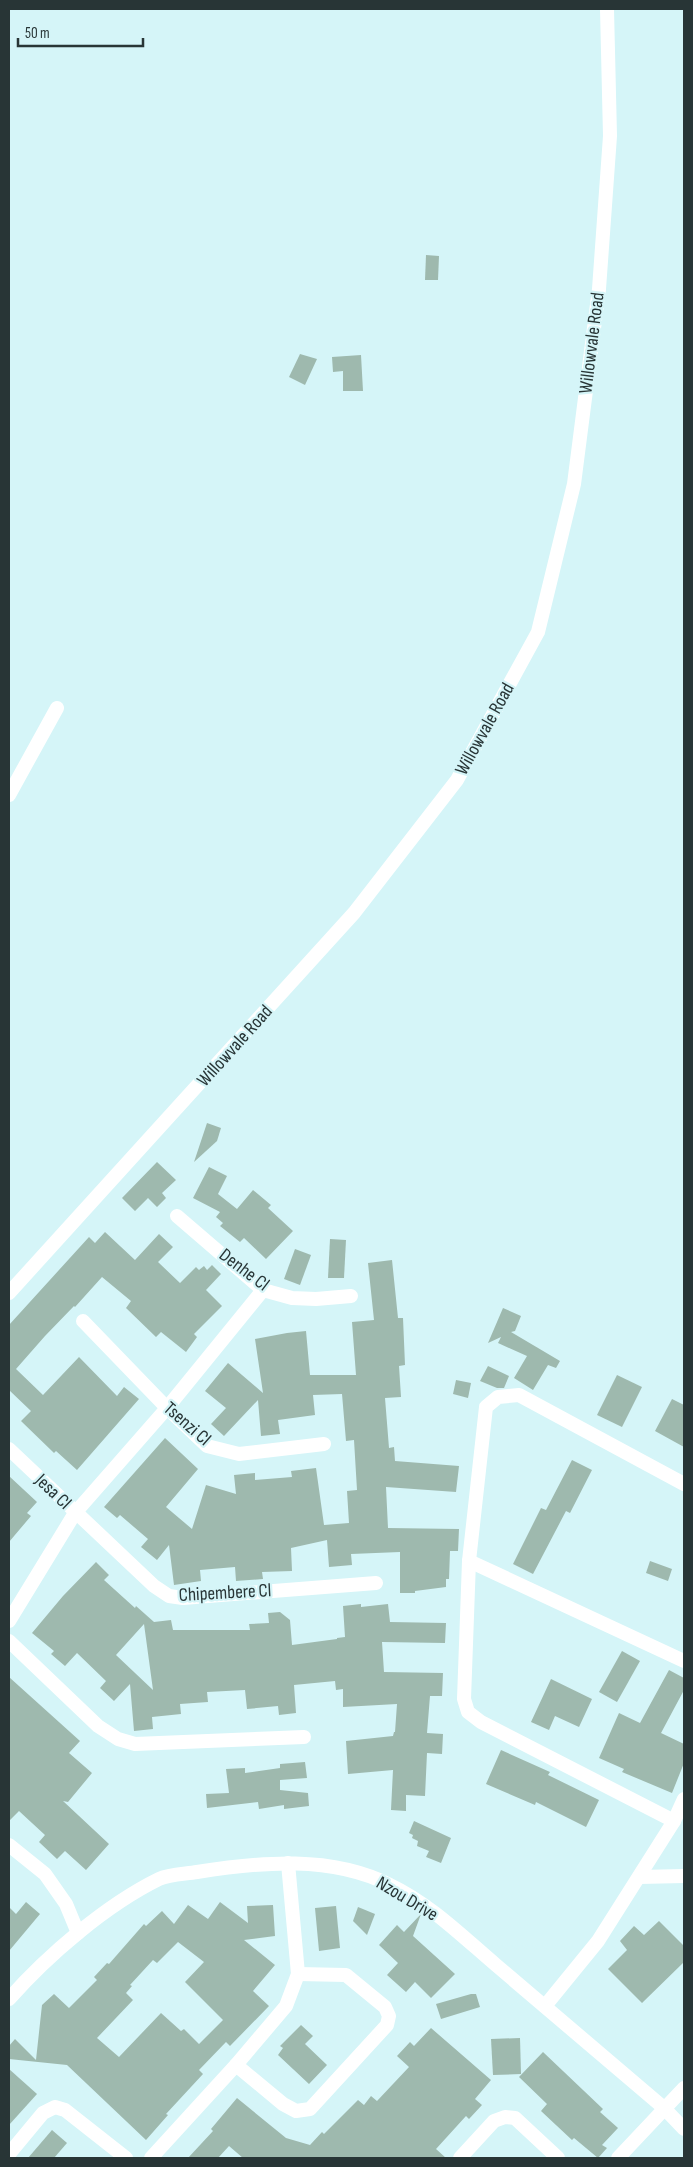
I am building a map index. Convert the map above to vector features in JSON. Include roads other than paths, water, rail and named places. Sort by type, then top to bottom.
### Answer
[{"type":"street","name":"Willowvale Road","points":[[9,1293],[354,913],[458,780],[538,632],[574,484],[599,289],[610,136],[607,9]]},
{"type":"street","points":[[9,795],[57,708]]},
{"type":"street","name":"Denhe Cl","points":[[177,1216],[263,1290],[292,1298],[316,1300],[351,1296]]},
{"type":"street","points":[[9,1621],[75,1514],[167,1408],[263,1290]]},
{"type":"street","name":"Tsenzi Cl","points":[[84,1321],[167,1408],[208,1446],[224,1452],[239,1454],[324,1444]]},
{"type":"street","points":[[674,1821],[480,1722],[468,1712],[464,1698],[469,1560],[486,1407],[498,1397],[520,1395],[684,1484]]},
{"type":"street","name":"Jesa Cl","points":[[9,1450],[75,1514]]},
{"type":"street","name":"Chipembere Cl","points":[[75,1514],[154,1586],[169,1596],[182,1598],[376,1583]]},
{"type":"street","points":[[469,1560],[684,1661]]},
{"type":"street","points":[[9,1641],[98,1726],[118,1738],[135,1744],[304,1736]]},
{"type":"street","points":[[545,2006],[598,1941],[674,1821],[684,1799]]},
{"type":"street","points":[[9,1845],[45,1874],[66,1904],[78,1933]]},
{"type":"street","points":[[151,2158],[236,2065],[286,2006],[298,1974],[288,1863]]},
{"type":"street","name":"Nzou Drive","points":[[9,1999],[26,1980],[78,1933],[122,1901],[160,1878],[260,1864],[288,1863],[346,1868],[390,1885],[437,1915],[664,2108],[684,2129]]},
{"type":"street","points":[[638,1877],[684,1876]]},
{"type":"street","points":[[236,2065],[283,2104],[296,2110],[310,2109],[387,2025],[389,2016],[386,2006],[346,1975],[298,1974]]},
{"type":"street","points":[[618,2158],[684,2088]]},
{"type":"street","points":[[9,2154],[43,2113],[54,2107],[66,2110],[126,2158]]},
{"type":"street","points":[[460,2158],[494,2121],[505,2117],[515,2118],[558,2158]]}]
